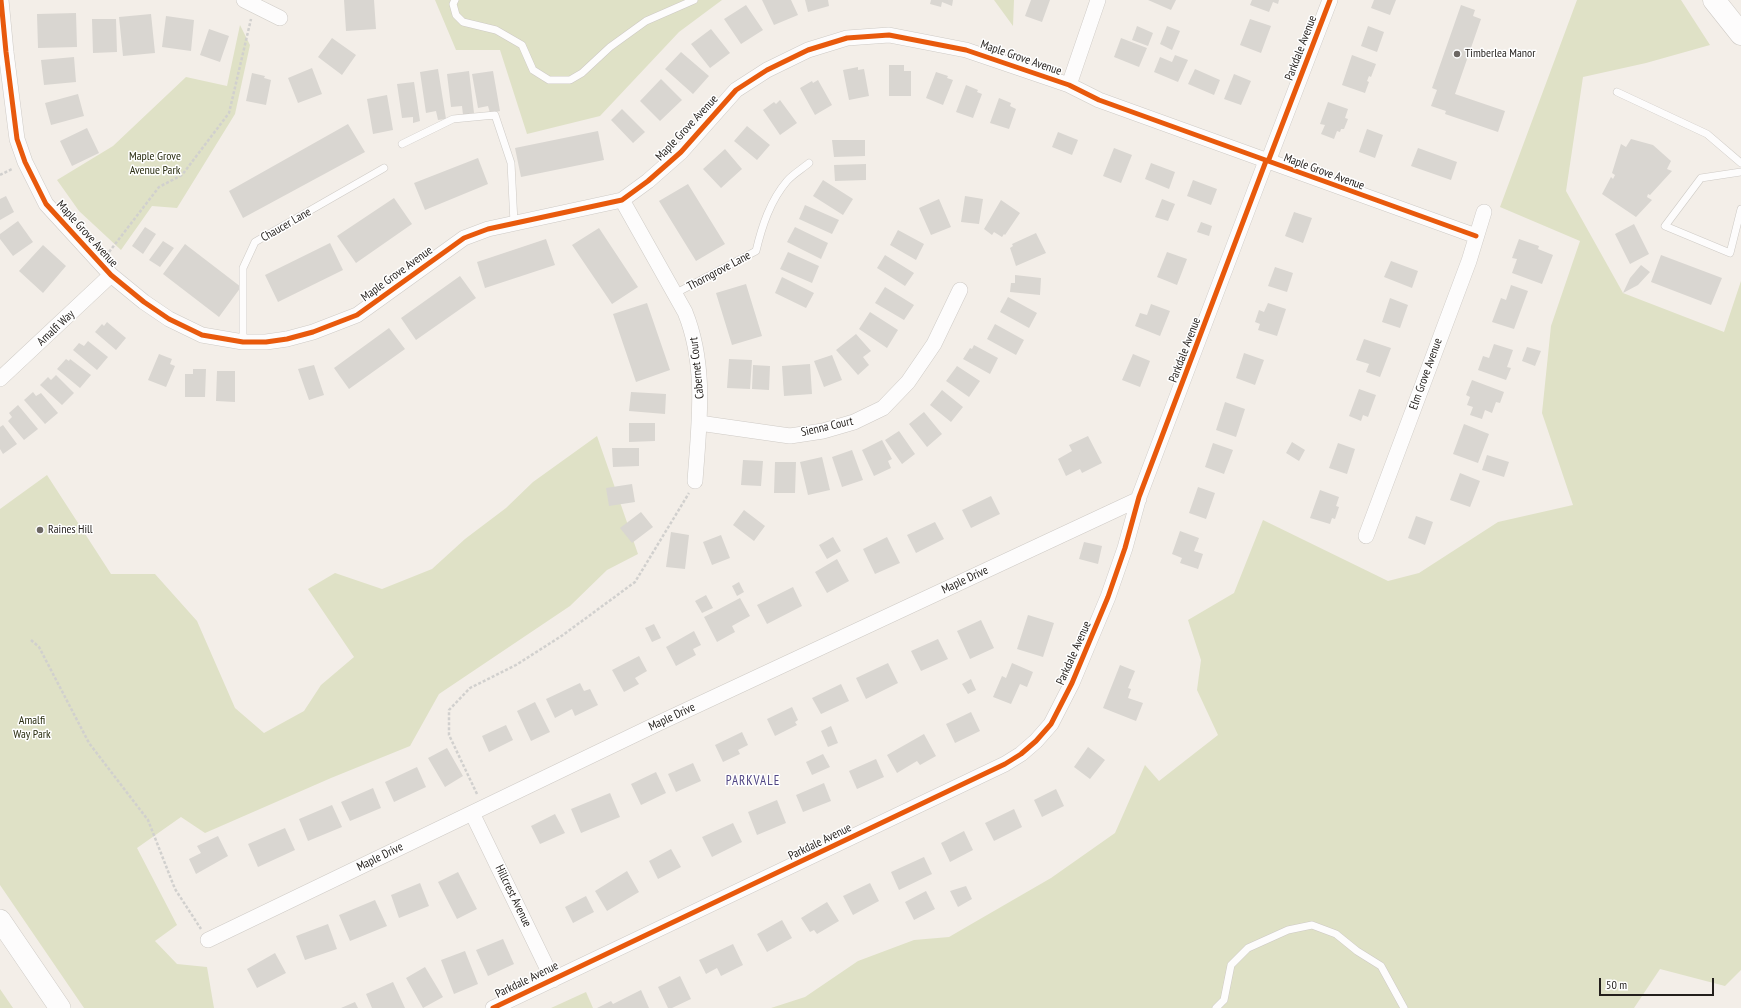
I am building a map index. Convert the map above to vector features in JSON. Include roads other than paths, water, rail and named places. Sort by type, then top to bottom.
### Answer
[{"type":"main road","points":[[1714,0],[1741,34]]},
{"type":"main road","points":[[0,920],[60,1008]]},
{"type":"street","name":"Maple Grove Avenue","points":[[1,0],[17,139],[25,162],[46,204],[111,275],[125,288],[169,319],[202,335],[242,342],[287,340],[313,332],[357,315],[464,238],[488,229],[622,200],[648,181],[681,152],[736,90],[767,70],[808,50],[847,38],[889,35],[966,50],[1069,85],[1099,100],[1476,236]]},
{"type":"street","points":[[1069,85],[1098,0]]},
{"type":"street","name":"Parkdale Avenue","points":[[493,1008],[1005,764],[1021,754],[1036,741],[1051,724],[1072,683],[1108,597],[1125,548],[1138,499],[1266,161],[1269,159],[1330,0]]},
{"type":"street","points":[[249,3],[280,18]]},
{"type":"street","name":"Cabernet Court","points":[[622,200],[685,312],[692,329],[698,358],[701,406],[696,481]]},
{"type":"street","name":"Elm Grove Avenue","points":[[1366,536],[1469,261],[1484,212]]},
{"type":"street","name":"Amalfi Way","points":[[0,379],[111,275]]},
{"type":"street","name":"Sienna Court","points":[[700,424],[790,436],[823,431],[860,420],[883,408],[908,382],[934,344],[960,290]]},
{"type":"street","name":"Maple Drive","points":[[208,940],[659,723],[1138,499]]},
{"type":"street","name":"Hillcrest Avenue","points":[[478,810],[553,980]]},
{"type":"lane","points":[[455,0],[453,4],[456,15],[463,22],[496,30],[522,45],[533,70],[549,80],[570,80],[582,73],[610,47],[646,21],[694,0]]},
{"type":"lane","points":[[1617,92],[1706,134],[1741,163]]},
{"type":"lane","points":[[402,144],[453,119],[495,115],[511,164],[514,223]]},
{"type":"lane","name":"Thorngrove Lane","points":[[673,290],[678,292],[756,251],[761,229],[773,201],[787,180],[809,163]]},
{"type":"lane","name":"Chaucer Lane","points":[[242,342],[243,268],[255,242],[384,168]]},
{"type":"lane","points":[[1741,172],[1701,178],[1665,226],[1730,253],[1741,209]]},
{"type":"lane","points":[[1216,1008],[1224,1000],[1230,965],[1248,948],[1288,930],[1312,925],[1336,934],[1357,951],[1381,966],[1404,1008]]},
{"type":"place","name":"Timberlea Manor","points":[[1457,54]]},
{"type":"place","name":"Raines Hill","points":[[40,530]]},
{"type":"district","name":"PARKVALE","points":[[753,781]]},
{"type":"park label","name":"Maple Grove Avenue Park","points":[[155,164]]},
{"type":"park label","name":"Amalfi Way Park","points":[[32,728]]}]
